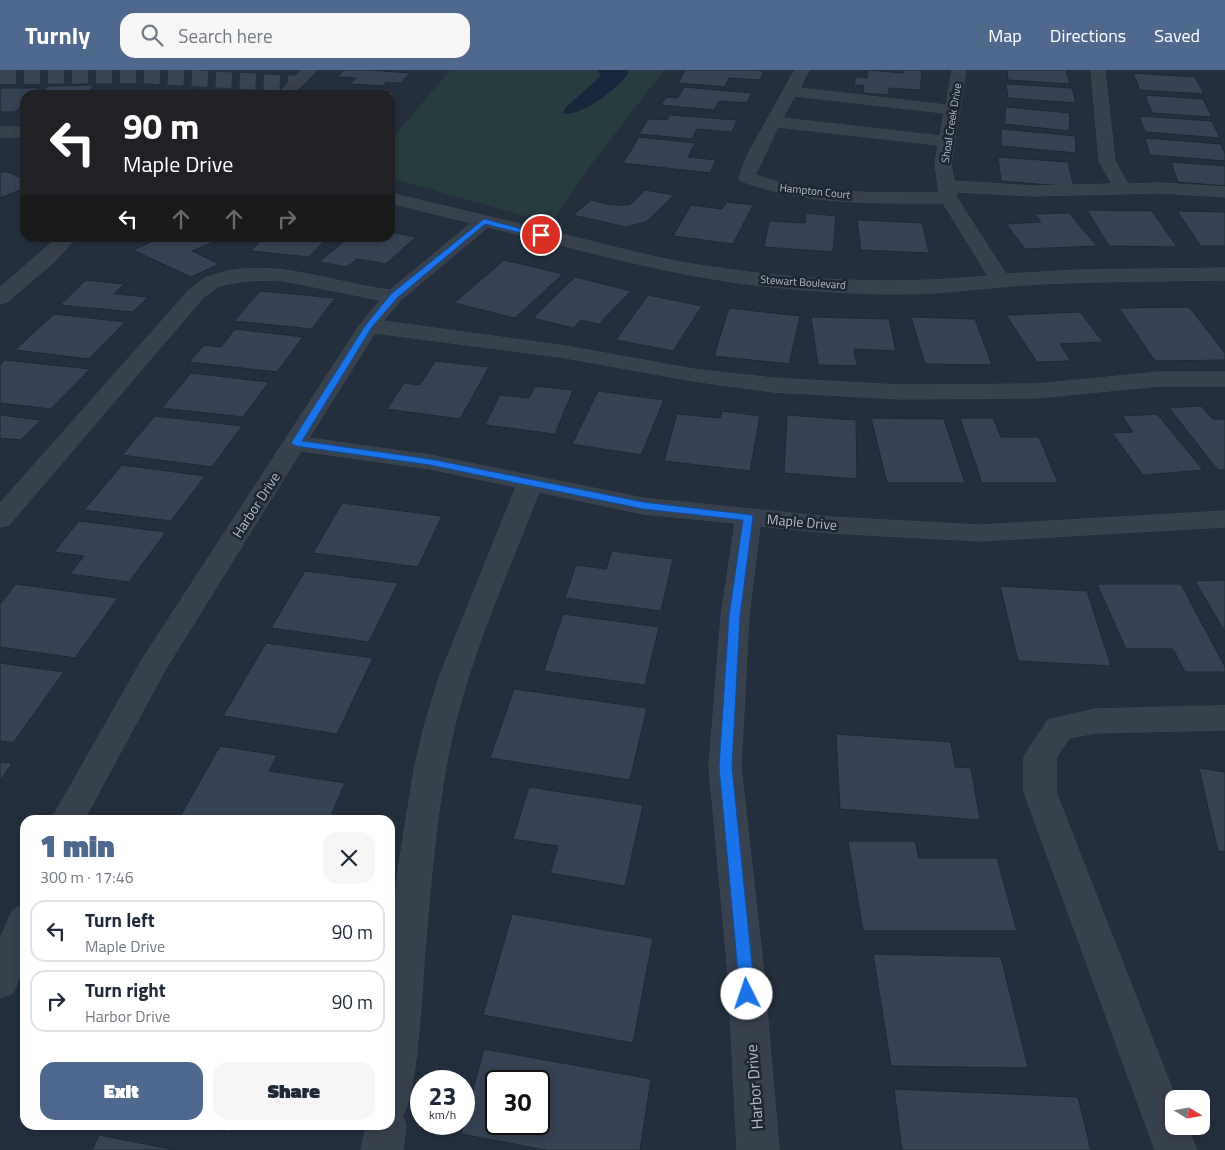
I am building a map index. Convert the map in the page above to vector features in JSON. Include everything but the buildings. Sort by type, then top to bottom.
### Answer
[{"type":"street","points":[[289,90],[310,70]]},
{"type":"street","name":"Hampton Court","points":[[802,70],[747,177],[766,186],[867,197],[948,192]]},
{"type":"street","name":"Shoal Creek Drive","points":[[959,70],[946,141],[944,164],[948,192],[1000,280]]},
{"type":"street","points":[[1098,70],[1100,74],[1107,161],[1123,189]]},
{"type":"street","points":[[791,91],[952,110]]},
{"type":"street","points":[[774,122],[946,141]]},
{"type":"street","points":[[0,132],[20,132]]},
{"type":"street","points":[[948,192],[1160,188],[1225,192]]},
{"type":"street","name":"Stewart Boulevard","points":[[395,199],[657,263],[710,273],[772,281],[853,286],[933,287],[1000,280],[1155,274],[1225,274]]},
{"type":"street","name":"Harbor Drive","points":[[70,815],[153,665],[369,326],[394,296],[484,221]]},
{"type":"street","points":[[0,298],[63,242]]},
{"type":"street","points":[[0,519],[196,294],[213,281],[245,275],[279,274],[366,293],[394,296]]},
{"type":"street","points":[[369,326],[452,335],[693,375],[783,386],[899,392],[1037,391],[1159,379],[1225,379]]},
{"type":"street","name":"Maple Drive","points":[[296,443],[430,462],[643,506],[830,525],[980,534],[1225,519]]},
{"type":"street","points":[[395,1068],[400,1037],[416,858],[426,792],[441,722],[461,658],[530,483]]},
{"type":"street","name":"Harbor Drive","points":[[748,517],[735,616],[725,767],[746,974],[758,1150]]},
{"type":"street","points":[[1176,1150],[1040,792],[1040,756],[1059,728],[1068,726],[1094,721],[1225,718]]},
{"type":"street","points":[[0,982],[20,933]]},
{"type":"street","points":[[382,1150],[385,1130]]},
{"type":"green space","points":[[450,70],[664,70],[591,165],[550,223],[395,179],[395,135]]},
{"type":"water","points":[[598,70],[627,70],[628,74],[616,87],[599,100],[580,111],[563,114],[564,109],[601,76]]},
{"type":"tunnel","points":[[0,76],[138,75],[295,84]]},
{"type":"route","points":[[541,235],[484,221],[394,296],[369,326],[296,443],[430,462],[643,506],[748,517],[735,616],[725,767],[747,994]]}]
